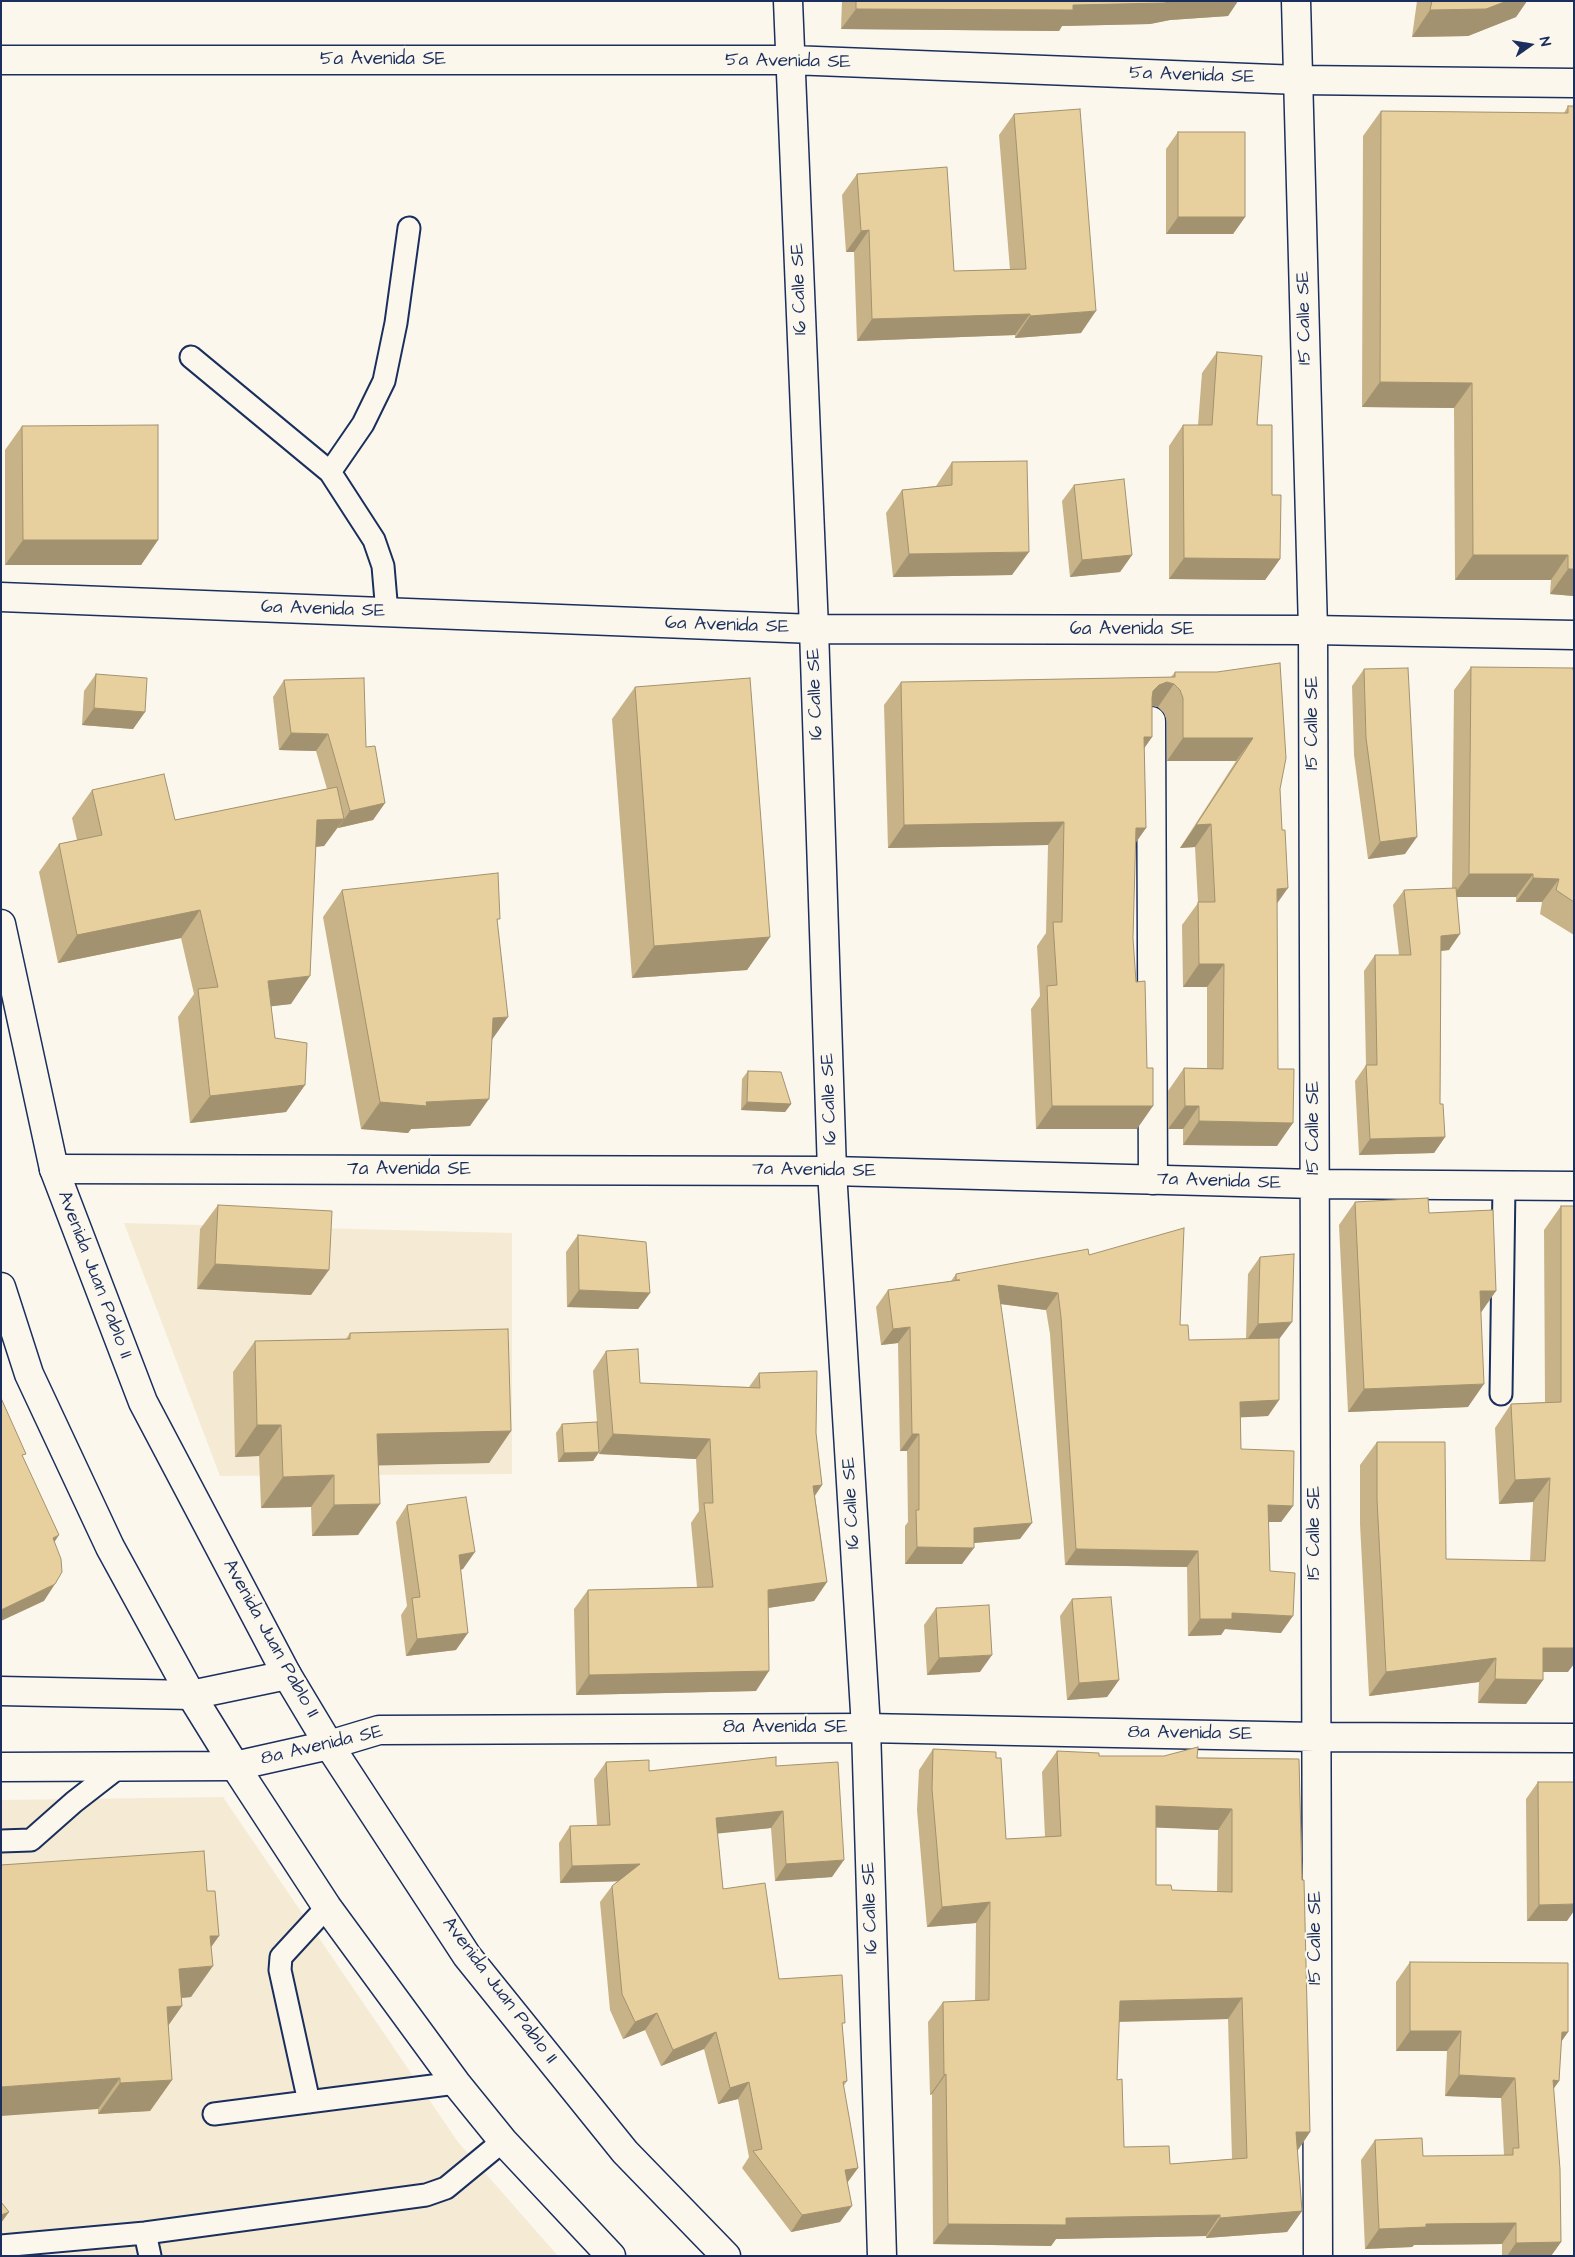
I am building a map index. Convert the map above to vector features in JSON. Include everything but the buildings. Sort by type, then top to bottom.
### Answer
[{"type":"main road","name":"16 Calle SE","points":[[788,1],[814,629],[832,1171],[866,1728],[882,2256]]},
{"type":"main road","name":"15 Calle SE","points":[[1296,1],[1313,630],[1318,2256]]},
{"type":"main road","name":"5a Avenida SE","points":[[1,60],[791,60],[1299,80],[1574,83]]},
{"type":"main road","name":"6a Avenida SE","points":[[1,597],[814,629],[1313,630],[1574,635]]},
{"type":"main road","points":[[1151,721],[1153,1180]]},
{"type":"main road","name":"Avenida Juan Pablo II","points":[[1,924],[54,1169],[143,1402],[287,1675],[329,1745],[467,1956],[625,2152],[726,2256]]},
{"type":"main road","name":"7a Avenida SE","points":[[54,1169],[832,1171],[1314,1184],[1574,1186]]},
{"type":"main road","points":[[1,1287],[29,1374],[110,1547],[192,1695],[235,1766],[327,1906],[456,2084],[503,2141],[611,2256]]},
{"type":"main road","points":[[1,1691],[192,1695],[287,1675]]},
{"type":"main road","name":"8a Avenida SE","points":[[1,1767],[235,1766],[329,1745],[379,1730],[866,1728],[1315,1737],[1574,1738]]},
{"type":"lane","points":[[330,472],[363,424],[384,381],[396,323],[409,228]]},
{"type":"lane","points":[[191,357],[330,472],[374,540],[384,566],[387,613]]},
{"type":"lane","points":[[1501,1394],[1504,1186]]},
{"type":"lane","points":[[1,1841],[30,1840],[119,1767]]},
{"type":"lane","points":[[309,2102],[280,1970],[281,1957],[327,1906]]},
{"type":"lane","points":[[214,2114],[456,2084]]},
{"type":"lane","points":[[1,2246],[145,2233],[426,2195],[446,2188],[503,2141]]},
{"type":"lane","points":[[145,2233],[150,2256]]},
{"type":"shaded area","points":[[124,1223],[512,1233],[512,1474],[220,1476]]},
{"type":"shaded area","points":[[223,1797],[458,2142],[558,2256],[1,2256],[1,1800]]}]
